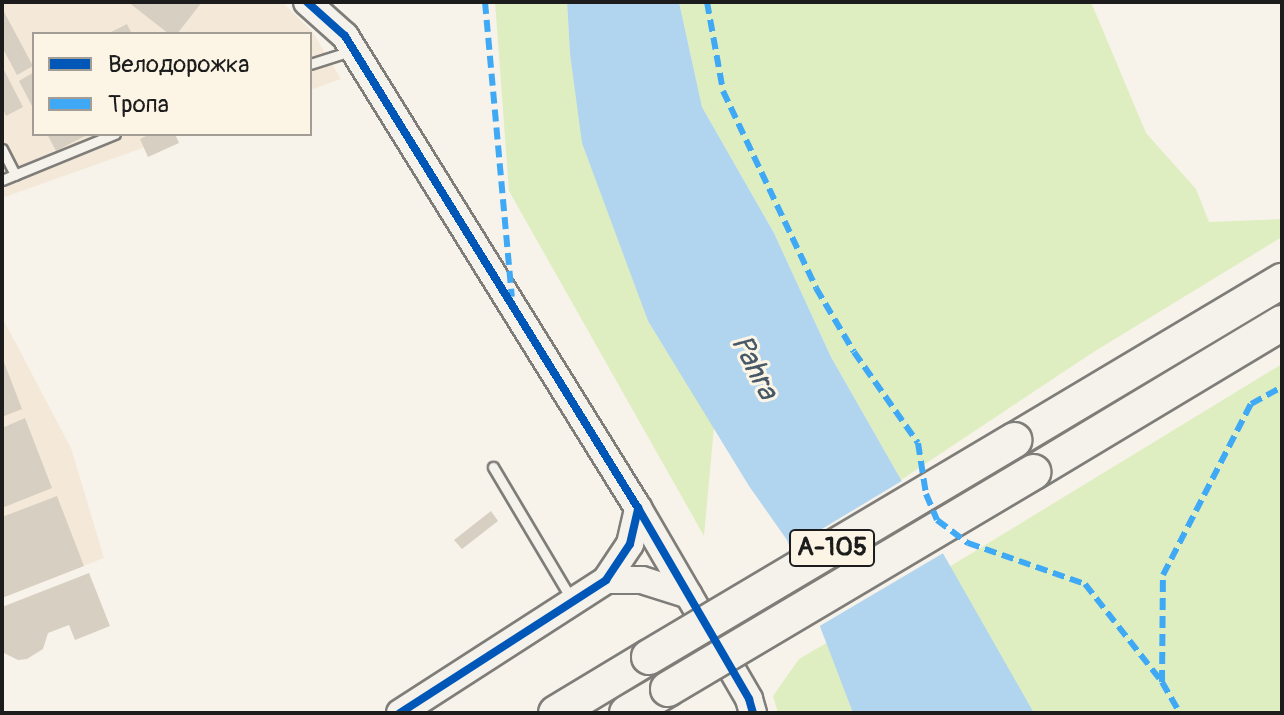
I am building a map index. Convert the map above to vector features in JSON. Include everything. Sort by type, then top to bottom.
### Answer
[{"type":"highway","name":"А-105","points":[[556,713],[1282,281]]},
{"type":"highway","name":"А-105","points":[[627,713],[1282,323]]},
{"type":"street","points":[[307,2],[345,36],[354,50],[638,508],[749,699],[753,713]]},
{"type":"street","points":[[400,713],[606,580],[630,544],[638,508]]},
{"type":"street","points":[[606,580],[642,580],[689,595]]},
{"type":"lane","points":[[312,63],[354,50]]},
{"type":"lane","points":[[2,180],[110,136]]},
{"type":"lane","points":[[2,149],[15,175]]},
{"type":"lane","points":[[493,467],[574,603]]},
{"type":"shaded area","points":[[2,2],[282,2],[312,31],[341,79],[312,89],[312,32],[32,32],[32,136],[176,136],[2,198]]},
{"type":"shaded area","points":[[2,317],[71,448],[104,558],[2,598]]},
{"type":"green space","points":[[495,2],[567,2],[570,54],[619,239],[648,321],[714,427],[704,536],[509,191]]},
{"type":"green space","points":[[679,2],[1091,2],[1146,133],[1196,189],[1209,222],[1282,219],[1282,237],[1092,353],[901,480],[831,357],[774,233],[702,107]]},
{"type":"green space","points":[[1282,364],[1282,713],[1034,713],[949,567]]},
{"type":"green space","points":[[828,642],[853,713],[778,713],[773,696],[799,659]]},
{"type":"water","name":"Pahra","points":[[567,2],[679,2],[702,107],[774,233],[831,357],[1034,713],[853,713],[787,540],[749,486],[648,321],[582,143],[570,54]]},
{"type":"pier","points":[[905,479],[945,552],[818,627],[787,550]]},
{"type":"building","points":[[128,2],[202,2],[179,32],[166,32]]},
{"type":"building","points":[[2,8],[32,67],[17,75],[2,47]]},
{"type":"building","points":[[127,24],[131,32],[111,32]]},
{"type":"building","points":[[2,66],[23,107],[6,116],[2,108]]},
{"type":"building","points":[[32,73],[32,106],[19,81]]},
{"type":"building","points":[[48,136],[85,136],[56,151]]},
{"type":"building","points":[[146,136],[176,136],[179,143],[148,157],[140,139]]},
{"type":"building","points":[[2,357],[22,409],[2,417]]},
{"type":"building","points":[[25,418],[52,488],[2,508],[2,428]]},
{"type":"building","points":[[57,496],[84,566],[2,598],[2,517]]},
{"type":"building","points":[[491,511],[498,521],[462,549],[454,540]]},
{"type":"building","points":[[89,573],[110,626],[75,640],[69,625],[48,633],[43,649],[27,659],[18,660],[2,652],[2,607]]},
{"type":"marked path","points":[[485,2],[512,297]]},
{"type":"marked path","points":[[707,2],[723,91],[816,288],[854,352],[918,443],[926,494],[937,520],[968,543],[1085,584],[1162,682],[1180,713]]},
{"type":"marked path","points":[[1162,682],[1163,575],[1251,404],[1282,387]]},
{"type":"cycle path","points":[[307,2],[345,36],[638,508],[749,699],[753,713]]},
{"type":"cycle path","points":[[400,713],[606,580],[630,544],[638,508]]}]
